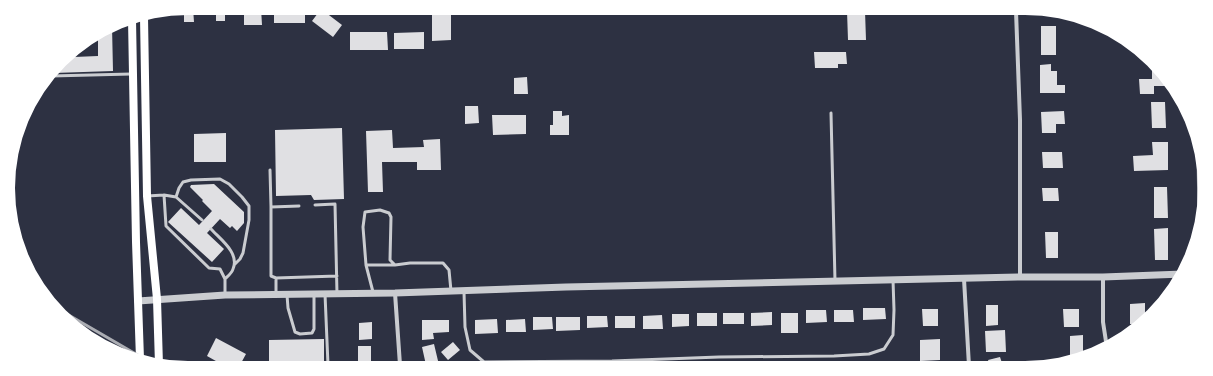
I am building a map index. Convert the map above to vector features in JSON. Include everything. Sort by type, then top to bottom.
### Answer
[{"type":"main road","points":[[144,21],[147,196],[157,299],[160,359]]},
{"type":"main road","points":[[132,24],[140,354]]},
{"type":"street","points":[[1016,15],[1020,120],[1020,277]]},
{"type":"street","points":[[138,301],[225,295],[374,294],[464,290],[1175,274]]},
{"type":"street","points":[[1103,277],[1103,322],[1106,341]]},
{"type":"street","points":[[964,279],[969,361]]},
{"type":"street","points":[[394,293],[400,361]]},
{"type":"lane","points":[[57,76],[133,74]]},
{"type":"lane","points":[[831,113],[835,281]]},
{"type":"lane","points":[[270,170],[272,276],[276,278],[336,276]]},
{"type":"lane","points":[[176,197],[183,182],[191,180],[220,179],[229,184],[249,206],[249,220],[243,253],[235,264],[233,270],[225,279]]},
{"type":"lane","points":[[164,195],[166,226],[210,268],[220,269],[225,279],[225,295]]},
{"type":"lane","points":[[147,196],[164,195],[176,197],[202,220]]},
{"type":"lane","points":[[315,205],[335,204],[337,294]]},
{"type":"lane","points":[[271,207],[299,206]]},
{"type":"lane","points":[[374,294],[366,265],[363,227],[364,212],[380,210],[389,213],[391,217],[390,260],[395,265]]},
{"type":"lane","points":[[211,229],[233,252],[235,264]]},
{"type":"lane","points":[[366,265],[443,263],[449,270],[451,291]]},
{"type":"lane","points":[[276,278],[276,295]]},
{"type":"lane","points":[[612,361],[869,354],[884,349],[893,335],[893,280]]},
{"type":"lane","points":[[464,290],[465,327],[470,350],[483,361]]},
{"type":"lane","points":[[287,295],[288,308],[295,332],[300,334],[312,333],[314,329],[314,294]]},
{"type":"lane","points":[[325,294],[328,361]]},
{"type":"building","points":[[184,15],[194,15],[194,22],[184,22]]},
{"type":"building","points":[[216,15],[225,15],[225,21],[216,21]]},
{"type":"building","points":[[244,15],[261,15],[262,25],[244,25]]},
{"type":"building","points":[[274,15],[305,15],[305,23],[274,23]]},
{"type":"building","points":[[316,15],[329,15],[342,25],[333,37],[312,21]]},
{"type":"building","points":[[432,15],[451,15],[451,40],[432,41]]},
{"type":"building","points":[[847,15],[865,15],[866,40],[848,40]]},
{"type":"building","points":[[1041,26],[1056,26],[1056,55],[1041,55]]},
{"type":"building","points":[[112,32],[113,71],[59,73],[75,57],[98,56],[98,40]]},
{"type":"building","points":[[350,32],[387,32],[388,50],[350,50]]},
{"type":"building","points":[[424,32],[424,49],[394,49],[394,33]]},
{"type":"building","points":[[814,52],[846,52],[847,64],[838,64],[838,68],[815,68]]},
{"type":"building","points":[[1051,64],[1051,71],[1057,71],[1057,85],[1065,85],[1065,93],[1040,93],[1040,65]]},
{"type":"building","points":[[1152,71],[1164,86],[1154,86],[1154,94],[1140,94],[1139,79],[1152,79]]},
{"type":"building","points":[[527,77],[528,94],[514,94],[514,78]]},
{"type":"building","points":[[1151,102],[1165,102],[1166,128],[1152,128]]},
{"type":"building","points":[[465,106],[478,106],[479,123],[465,124]]},
{"type":"building","points":[[553,111],[562,111],[562,116],[569,115],[569,135],[550,135],[550,125],[553,125]]},
{"type":"building","points":[[1064,111],[1065,124],[1056,124],[1056,133],[1042,133],[1041,112]]},
{"type":"building","points":[[492,115],[526,115],[526,134],[493,135]]},
{"type":"building","points":[[342,128],[344,199],[314,200],[311,195],[276,196],[275,130]]},
{"type":"building","points":[[392,130],[393,148],[424,147],[423,140],[440,139],[441,170],[417,170],[417,162],[382,162],[383,192],[368,192],[366,131]]},
{"type":"building","points":[[226,133],[226,162],[194,162],[194,134]]},
{"type":"building","points":[[1152,142],[1168,142],[1168,170],[1134,171],[1133,156],[1153,155]]},
{"type":"building","points":[[1042,152],[1062,152],[1063,168],[1043,168]]},
{"type":"building","points":[[214,184],[244,212],[244,223],[237,231],[232,226],[230,228],[220,219],[207,233],[224,249],[212,262],[168,222],[181,208],[199,225],[212,211],[190,187],[191,185]]},
{"type":"building","points":[[1154,187],[1167,187],[1168,218],[1154,218]]},
{"type":"building","points":[[1042,188],[1058,188],[1059,201],[1043,201]]},
{"type":"building","points":[[1168,228],[1168,260],[1155,260],[1154,229]]},
{"type":"building","points":[[1045,232],[1058,232],[1058,258],[1046,258]]},
{"type":"building","points":[[1145,303],[1145,312],[1131,324],[1130,324],[1130,304]]},
{"type":"building","points":[[986,305],[998,305],[998,325],[986,326]]},
{"type":"building","points":[[863,308],[885,308],[886,319],[863,320]]},
{"type":"building","points":[[922,309],[938,309],[938,326],[923,326]]},
{"type":"building","points":[[1063,309],[1079,309],[1079,327],[1064,327]]},
{"type":"building","points":[[806,310],[826,310],[827,322],[806,323]]},
{"type":"building","points":[[834,310],[853,310],[854,322],[834,322]]},
{"type":"building","points":[[772,312],[772,325],[751,326],[751,313]]},
{"type":"building","points":[[697,313],[717,313],[717,326],[697,326]]},
{"type":"building","points":[[723,313],[744,313],[744,324],[723,324]]},
{"type":"building","points":[[781,313],[798,313],[798,333],[781,333]]},
{"type":"building","points":[[672,314],[689,314],[689,326],[672,327]]},
{"type":"building","points":[[662,315],[663,329],[643,329],[643,316]]},
{"type":"building","points":[[587,316],[607,316],[608,327],[587,328]]},
{"type":"building","points":[[615,316],[635,316],[635,328],[615,328]]},
{"type":"building","points":[[533,317],[552,317],[553,329],[533,330]]},
{"type":"building","points":[[556,317],[580,317],[580,330],[556,331]]},
{"type":"building","points":[[497,319],[498,333],[475,334],[475,320]]},
{"type":"building","points":[[525,319],[526,332],[506,332],[506,320]]},
{"type":"building","points":[[422,320],[449,320],[449,332],[433,333],[434,339],[422,340]]},
{"type":"building","points":[[372,322],[372,339],[359,340],[359,323]]},
{"type":"building","points":[[1005,330],[1006,352],[986,352],[985,331]]},
{"type":"building","points":[[1083,335],[1083,351],[1070,355],[1070,336]]},
{"type":"building","points":[[216,338],[246,354],[242,361],[216,361],[207,356]]},
{"type":"building","points":[[324,339],[324,361],[269,361],[269,340]]},
{"type":"building","points":[[940,339],[940,360],[920,361],[920,340]]},
{"type":"building","points":[[453,342],[460,350],[448,360],[441,352]]},
{"type":"building","points":[[434,344],[438,361],[425,361],[422,347]]},
{"type":"building","points":[[358,346],[371,346],[371,361],[358,361]]},
{"type":"building","points":[[1000,357],[1001,361],[988,361]]},
{"type":"railway","points":[[75,319],[133,352]]}]
